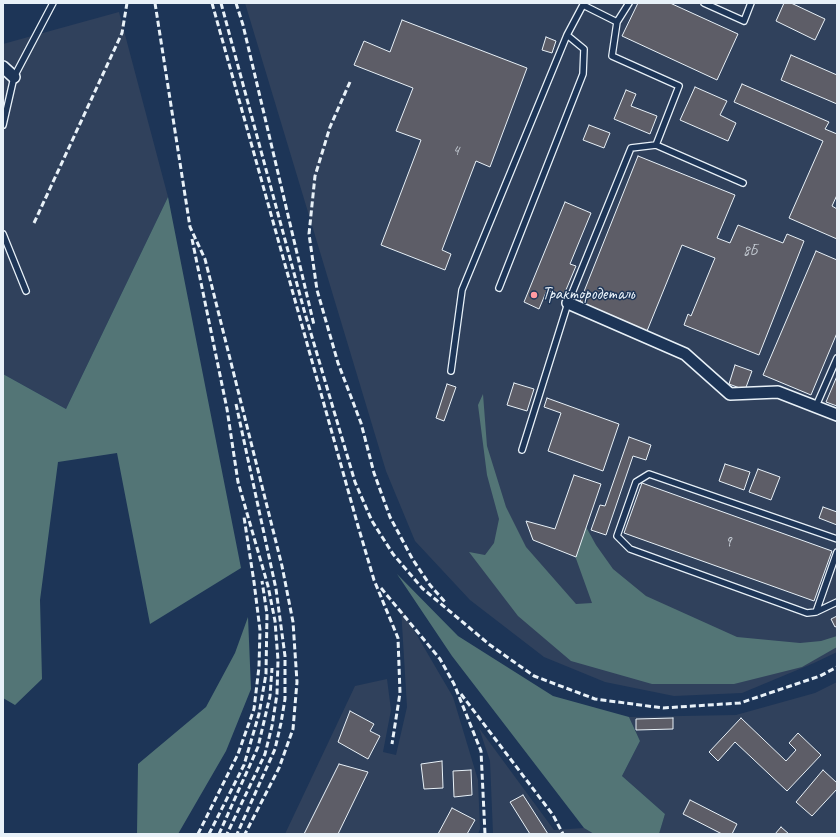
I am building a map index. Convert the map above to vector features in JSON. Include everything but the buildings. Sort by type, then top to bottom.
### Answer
[{"type":"street","points":[[3,67],[14,77]]},
{"type":"street","points":[[568,303],[685,354],[730,394],[778,392],[837,414]]},
{"type":"lane","points":[[3,125],[14,77],[53,3]]},
{"type":"lane","points":[[629,3],[618,22],[612,56],[679,86],[656,145]]},
{"type":"lane","points":[[704,3],[744,20],[751,3]]},
{"type":"lane","points":[[451,371],[462,290],[567,35],[584,4],[618,22]]},
{"type":"lane","points":[[499,288],[583,74],[584,50],[567,35]]},
{"type":"lane","points":[[522,450],[568,303],[631,148],[656,145],[743,183]]},
{"type":"lane","points":[[3,234],[26,290]]},
{"type":"lane","points":[[816,406],[837,358]]},
{"type":"lane","points":[[837,539],[649,474],[636,482],[618,536],[630,549],[807,612],[816,612],[837,602]]},
{"type":"lane","points":[[816,612],[837,552]]},
{"type":"shaded area","points":[[245,3],[837,3],[837,652],[742,693],[674,696],[605,682],[544,657],[470,600],[415,541],[386,471]]},
{"type":"shaded area","points":[[119,12],[168,197],[66,409],[3,374],[3,44]]},
{"type":"shaded area","points":[[401,608],[453,697],[478,780],[480,829],[478,834],[285,834],[355,686],[387,679],[391,710],[383,752],[396,755],[407,707]]},
{"type":"shaded area","points":[[837,682],[837,834],[659,834],[665,814],[622,776],[640,741],[629,717],[736,715],[815,693]]},
{"type":"shaded area","points":[[479,728],[554,830],[584,828],[594,834],[493,834],[490,761]]},
{"type":"green space","points":[[168,197],[241,568],[150,624],[117,453],[58,462],[40,600],[42,679],[15,705],[3,698],[3,374],[66,409]]},
{"type":"green space","points":[[483,394],[487,446],[506,507],[526,547],[576,604],[592,603],[574,553],[585,525],[596,545],[613,569],[646,596],[737,637],[800,643],[821,641],[837,636],[837,647],[802,667],[734,684],[652,684],[571,661],[518,616],[469,552],[485,555],[494,543],[499,519],[487,475],[478,405]]},
{"type":"green space","points":[[397,574],[458,636],[553,696],[629,717],[640,741],[622,776],[665,814],[659,834],[594,834],[584,828],[452,656]]},
{"type":"green space","points":[[248,617],[251,689],[226,751],[178,834],[137,834],[138,764],[206,707],[235,653]]},
{"type":"railway","points":[[34,223],[122,33],[127,3]]},
{"type":"railway","points":[[155,3],[190,227],[205,259],[282,566],[293,622],[297,682],[293,729],[279,768],[245,834]]},
{"type":"railway","points":[[212,3],[358,526],[374,580],[398,638],[400,693],[392,744]]},
{"type":"railway","points":[[221,3],[304,310],[355,482],[372,521],[393,554],[422,588],[490,645],[534,676],[595,699],[663,708],[740,703],[820,676],[837,667]]},
{"type":"railway","points":[[236,3],[243,25],[314,325]]},
{"type":"railway","points":[[350,82],[330,127],[315,176],[309,234],[317,290],[338,363],[361,423],[374,473],[390,517],[413,560],[430,585],[446,603]]},
{"type":"railway","points":[[192,239],[227,409],[238,482],[268,586],[275,621],[278,660],[277,694],[272,726],[265,754],[227,834]]},
{"type":"railway","points":[[236,404],[276,589],[285,656],[285,699],[275,749],[237,834]]},
{"type":"railway","points":[[198,834],[238,754],[254,709],[259,667],[260,630],[244,517]]},
{"type":"railway","points":[[209,834],[244,765],[259,714],[266,674],[267,614],[262,581]]},
{"type":"railway","points":[[381,588],[440,659],[454,684],[481,751],[485,834]]},
{"type":"railway","points":[[219,834],[258,747],[270,696],[272,668]]},
{"type":"railway","points":[[461,694],[553,815],[563,834]]},
{"type":"place","name":"Трактородеталь","points":[[534,295]]}]
